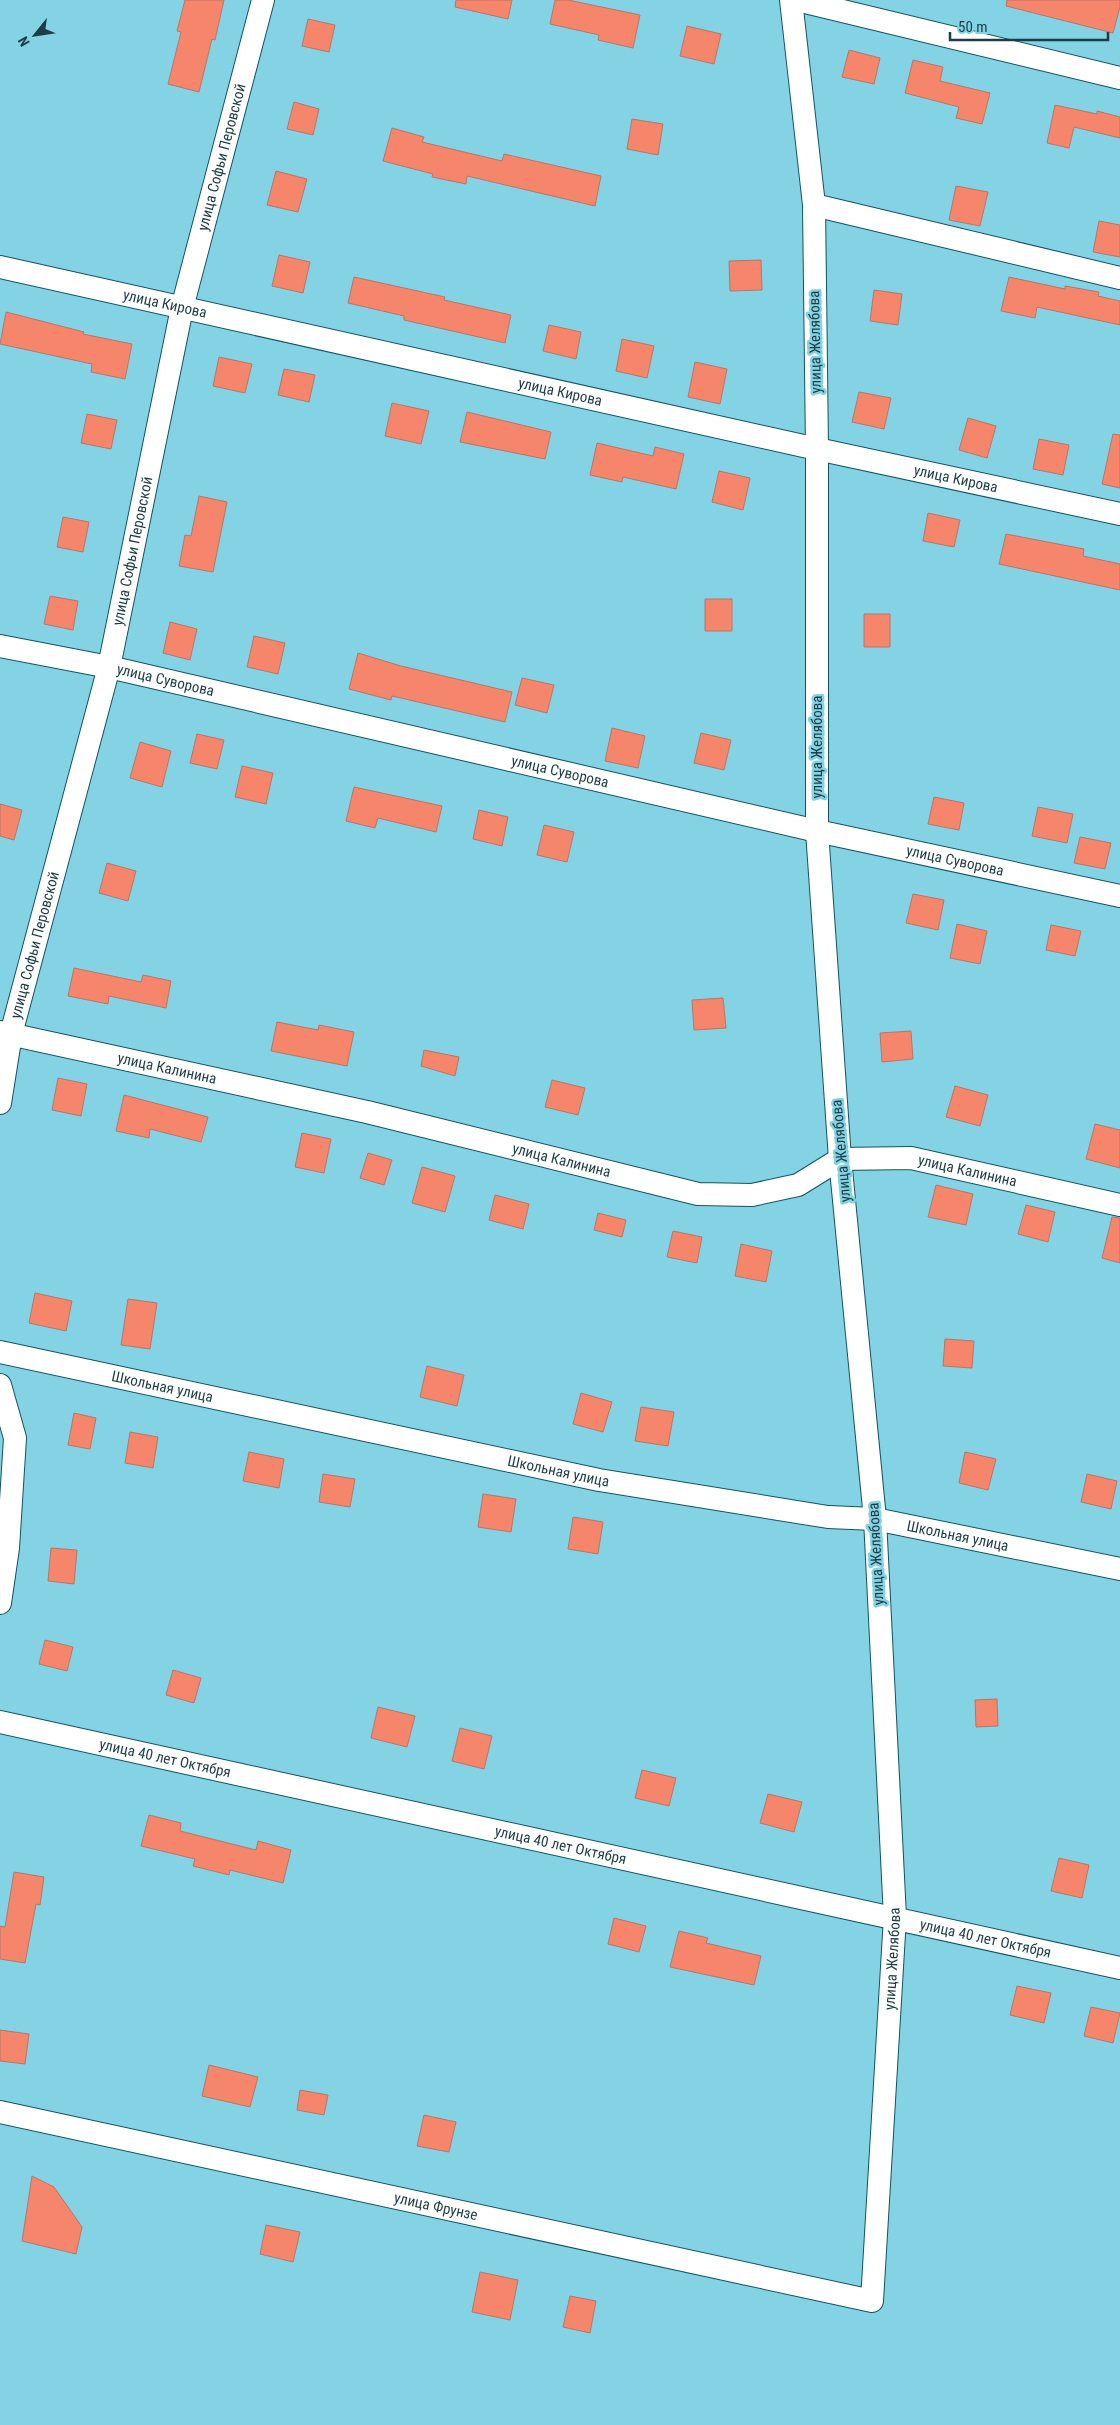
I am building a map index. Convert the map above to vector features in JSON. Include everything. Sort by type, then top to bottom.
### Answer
[{"type":"street","name":"улица Софьи Перовской","points":[[0,1103],[5,1033],[109,668],[182,308],[262,0]]},
{"type":"street","name":"улица Желябова","points":[[791,0],[814,205],[817,449],[817,831],[840,1159],[875,1519],[895,1917],[872,2301]]},
{"type":"street","points":[[797,0],[1120,78]]},
{"type":"street","points":[[814,205],[1120,278]]},
{"type":"street","name":"улица Кирова","points":[[0,267],[817,449],[1120,514]]},
{"type":"street","name":"улица Суворова","points":[[0,646],[109,668],[817,831],[1120,896]]},
{"type":"street","name":"улица Калинина","points":[[5,1033],[367,1112],[698,1194],[752,1195],[798,1185],[840,1159],[911,1158],[1120,1205]]},
{"type":"street","name":"Школьная улица","points":[[0,1352],[600,1480],[828,1517],[875,1519],[1120,1569]]},
{"type":"street","points":[[0,1385],[16,1438],[8,1548],[0,1603]]},
{"type":"street","name":"улица 40 лет Октября","points":[[0,1722],[895,1917],[1120,1968]]},
{"type":"street","name":"улица Фрунзе","points":[[0,2112],[872,2301]]},
{"type":"building","points":[[185,0],[224,0],[215,40],[212,39],[199,92],[168,84],[181,32],[177,31]]},
{"type":"building","points":[[456,0],[512,0],[508,19],[455,7]]},
{"type":"building","points":[[555,0],[568,0],[640,15],[633,48],[598,40],[599,35],[550,24]]},
{"type":"building","points":[[1007,0],[1120,0],[1120,7],[1113,33],[1006,6]]},
{"type":"building","points":[[308,19],[335,25],[329,52],[302,46]]},
{"type":"building","points":[[687,26],[721,34],[714,64],[680,56]]},
{"type":"building","points":[[849,50],[880,58],[874,84],[842,77]]},
{"type":"building","points":[[913,60],[943,67],[940,81],[990,93],[982,124],[956,118],[959,107],[905,93]]},
{"type":"building","points":[[294,102],[319,109],[313,135],[287,129]]},
{"type":"building","points":[[1055,105],[1097,114],[1097,111],[1120,117],[1120,138],[1074,127],[1069,148],[1047,143]]},
{"type":"building","points":[[632,119],[663,124],[658,155],[627,149]]},
{"type":"building","points":[[392,128],[424,137],[422,142],[502,161],[504,154],[601,176],[595,206],[467,176],[466,184],[432,177],[433,174],[383,161]]},
{"type":"building","points":[[276,171],[307,179],[298,212],[267,205]]},
{"type":"building","points":[[956,186],[988,192],[980,226],[949,220]]},
{"type":"building","points":[[1099,221],[1120,225],[1120,257],[1093,252]]},
{"type":"building","points":[[279,255],[310,262],[303,293],[272,286]]},
{"type":"building","points":[[761,260],[762,290],[730,291],[729,261]]},
{"type":"building","points":[[354,277],[445,297],[444,300],[511,315],[505,343],[404,320],[404,316],[348,303]]},
{"type":"building","points":[[1009,277],[1065,289],[1065,286],[1099,292],[1098,296],[1120,301],[1120,325],[1037,307],[1035,318],[1001,311]]},
{"type":"building","points":[[874,290],[902,294],[898,325],[870,321]]},
{"type":"building","points":[[6,312],[84,332],[83,334],[132,344],[125,379],[91,372],[92,364],[0,344]]},
{"type":"building","points":[[549,325],[581,332],[576,359],[543,351]]},
{"type":"building","points":[[622,339],[654,346],[647,378],[616,371]]},
{"type":"building","points":[[219,357],[252,364],[245,393],[213,386]]},
{"type":"building","points":[[695,362],[727,369],[720,404],[688,397]]},
{"type":"building","points":[[284,369],[315,375],[309,402],[278,395]]},
{"type":"building","points":[[859,392],[891,398],[884,429],[852,422]]},
{"type":"building","points":[[392,403],[429,411],[421,444],[385,436]]},
{"type":"building","points":[[467,412],[551,432],[545,459],[460,442]]},
{"type":"building","points":[[87,414],[117,420],[111,449],[81,443]]},
{"type":"building","points":[[968,418],[996,426],[987,458],[959,450]]},
{"type":"building","points":[[1113,434],[1120,435],[1120,488],[1102,484]]},
{"type":"building","points":[[1039,439],[1069,445],[1063,475],[1033,469]]},
{"type":"building","points":[[597,443],[653,456],[655,447],[684,454],[676,489],[623,477],[622,482],[590,475]]},
{"type":"building","points":[[719,471],[750,478],[743,510],[712,502]]},
{"type":"building","points":[[199,496],[227,502],[213,572],[179,566],[185,535],[191,536]]},
{"type":"building","points":[[928,513],[960,520],[954,547],[923,541]]},
{"type":"building","points":[[63,517],[89,522],[83,552],[57,547]]},
{"type":"building","points":[[1006,534],[1084,549],[1083,556],[1120,564],[1120,590],[999,564]]},
{"type":"building","points":[[50,596],[78,601],[73,630],[44,624]]},
{"type":"building","points":[[705,599],[732,599],[732,631],[705,631]]},
{"type":"building","points":[[864,614],[890,614],[890,647],[864,647]]},
{"type":"building","points":[[170,622],[197,629],[190,660],[163,653]]},
{"type":"building","points":[[254,636],[285,643],[278,674],[247,667]]},
{"type":"building","points":[[358,653],[401,666],[512,692],[505,722],[392,696],[391,700],[349,689]]},
{"type":"building","points":[[522,678],[554,685],[547,713],[515,705]]},
{"type":"building","points":[[612,728],[645,736],[638,768],[605,761]]},
{"type":"building","points":[[701,733],[731,740],[724,770],[694,763]]},
{"type":"building","points":[[197,734],[224,740],[217,769],[190,763]]},
{"type":"building","points":[[140,742],[171,751],[162,787],[130,778]]},
{"type":"building","points":[[242,766],[273,773],[266,804],[235,797]]},
{"type":"building","points":[[354,787],[442,806],[436,832],[378,818],[375,828],[346,821]]},
{"type":"building","points":[[934,797],[964,803],[959,830],[928,824]]},
{"type":"building","points":[[0,804],[22,810],[14,840],[0,836]]},
{"type":"building","points":[[1038,807],[1073,814],[1067,843],[1032,836]]},
{"type":"building","points":[[479,810],[508,817],[502,846],[473,839]]},
{"type":"building","points":[[544,825],[574,832],[567,862],[537,855]]},
{"type":"building","points":[[1080,837],[1111,843],[1105,869],[1074,863]]},
{"type":"building","points":[[107,863],[136,871],[128,901],[99,893]]},
{"type":"building","points":[[913,894],[944,900],[938,930],[906,923]]},
{"type":"building","points":[[957,924],[987,931],[980,964],[950,958]]},
{"type":"building","points":[[1051,925],[1081,931],[1075,956],[1046,950]]},
{"type":"building","points":[[74,968],[141,982],[143,975],[171,981],[166,1008],[109,996],[108,1004],[68,996]]},
{"type":"building","points":[[723,998],[726,1028],[694,1030],[692,1000]]},
{"type":"building","points":[[277,1022],[318,1030],[319,1025],[354,1032],[347,1066],[271,1051]]},
{"type":"building","points":[[911,1031],[913,1059],[882,1062],[880,1033]]},
{"type":"building","points":[[424,1050],[459,1057],[455,1076],[421,1066]]},
{"type":"building","points":[[58,1078],[87,1084],[81,1116],[52,1110]]},
{"type":"building","points":[[552,1080],[585,1088],[578,1115],[545,1107]]},
{"type":"building","points":[[955,1086],[988,1095],[980,1126],[946,1117]]},
{"type":"building","points":[[124,1095],[208,1117],[201,1142],[150,1129],[149,1138],[116,1131]]},
{"type":"building","points":[[1095,1124],[1120,1130],[1120,1168],[1086,1159]]},
{"type":"building","points":[[302,1133],[331,1139],[324,1173],[295,1167]]},
{"type":"building","points":[[368,1153],[392,1160],[384,1185],[360,1178]]},
{"type":"building","points":[[422,1167],[455,1176],[445,1212],[412,1203]]},
{"type":"building","points":[[936,1185],[973,1194],[966,1225],[928,1217]]},
{"type":"building","points":[[495,1195],[529,1204],[523,1229],[489,1220]]},
{"type":"building","points":[[1026,1205],[1055,1212],[1048,1242],[1018,1234]]},
{"type":"building","points":[[598,1213],[626,1220],[622,1237],[594,1230]]},
{"type":"building","points":[[1112,1217],[1120,1218],[1120,1263],[1102,1258]]},
{"type":"building","points":[[673,1231],[702,1237],[697,1263],[667,1257]]},
{"type":"building","points":[[741,1244],[772,1251],[766,1282],[735,1276]]},
{"type":"building","points":[[35,1293],[72,1301],[66,1331],[29,1323]]},
{"type":"building","points":[[128,1299],[157,1303],[150,1349],[121,1345]]},
{"type":"building","points":[[945,1339],[974,1341],[972,1368],[943,1366]]},
{"type":"building","points":[[427,1366],[464,1375],[457,1406],[420,1397]]},
{"type":"building","points":[[581,1393],[612,1402],[603,1432],[573,1424]]},
{"type":"building","points":[[641,1407],[674,1412],[668,1446],[635,1441]]},
{"type":"building","points":[[74,1413],[96,1418],[90,1449],[68,1445]]},
{"type":"building","points":[[130,1432],[158,1437],[153,1468],[125,1463]]},
{"type":"building","points":[[249,1452],[284,1459],[279,1488],[243,1481]]},
{"type":"building","points":[[965,1452],[996,1459],[988,1490],[959,1483]]},
{"type":"building","points":[[323,1474],[355,1479],[350,1507],[319,1502]]},
{"type":"building","points":[[1087,1474],[1117,1481],[1111,1509],[1081,1502]]},
{"type":"building","points":[[483,1494],[516,1499],[511,1532],[478,1527]]},
{"type":"building","points":[[573,1517],[603,1522],[598,1554],[568,1549]]},
{"type":"building","points":[[51,1548],[77,1550],[74,1584],[48,1581]]},
{"type":"building","points":[[45,1640],[73,1647],[67,1671],[39,1664]]},
{"type":"building","points":[[173,1670],[201,1678],[194,1703],[166,1695]]},
{"type":"building","points":[[997,1699],[998,1726],[976,1727],[975,1700]]},
{"type":"building","points":[[378,1707],[415,1716],[407,1747],[371,1738]]},
{"type":"building","points":[[460,1728],[492,1736],[484,1769],[452,1761]]},
{"type":"building","points":[[642,1770],[676,1778],[669,1806],[635,1798]]},
{"type":"building","points":[[768,1794],[802,1802],[794,1832],[760,1823]]},
{"type":"building","points":[[149,1815],[181,1823],[180,1831],[256,1850],[258,1841],[291,1850],[283,1883],[230,1870],[229,1875],[193,1866],[195,1859],[141,1846]]},
{"type":"building","points":[[1059,1858],[1089,1865],[1082,1898],[1051,1891]]},
{"type":"building","points":[[14,1872],[44,1877],[40,1905],[36,1904],[25,1963],[0,1959],[0,1926],[5,1927]]},
{"type":"building","points":[[614,1918],[646,1926],[639,1952],[608,1944]]},
{"type":"building","points":[[679,1931],[708,1938],[706,1943],[761,1956],[754,1985],[670,1967]]},
{"type":"building","points":[[1017,1986],[1051,1993],[1044,2023],[1010,2015]]},
{"type":"building","points":[[1091,2007],[1120,2013],[1113,2043],[1084,2036]]},
{"type":"building","points":[[0,2030],[29,2034],[25,2064],[0,2061]]},
{"type":"building","points":[[209,2065],[258,2077],[250,2107],[202,2096]]},
{"type":"building","points":[[300,2090],[328,2095],[324,2115],[297,2110]]},
{"type":"building","points":[[424,2115],[456,2122],[449,2152],[417,2146]]},
{"type":"building","points":[[32,2176],[54,2187],[82,2227],[76,2254],[22,2241]]},
{"type":"building","points":[[266,2225],[300,2232],[293,2262],[260,2254]]},
{"type":"building","points":[[480,2272],[518,2280],[510,2320],[472,2312]]},
{"type":"building","points":[[570,2296],[596,2301],[590,2333],[563,2327]]}]
